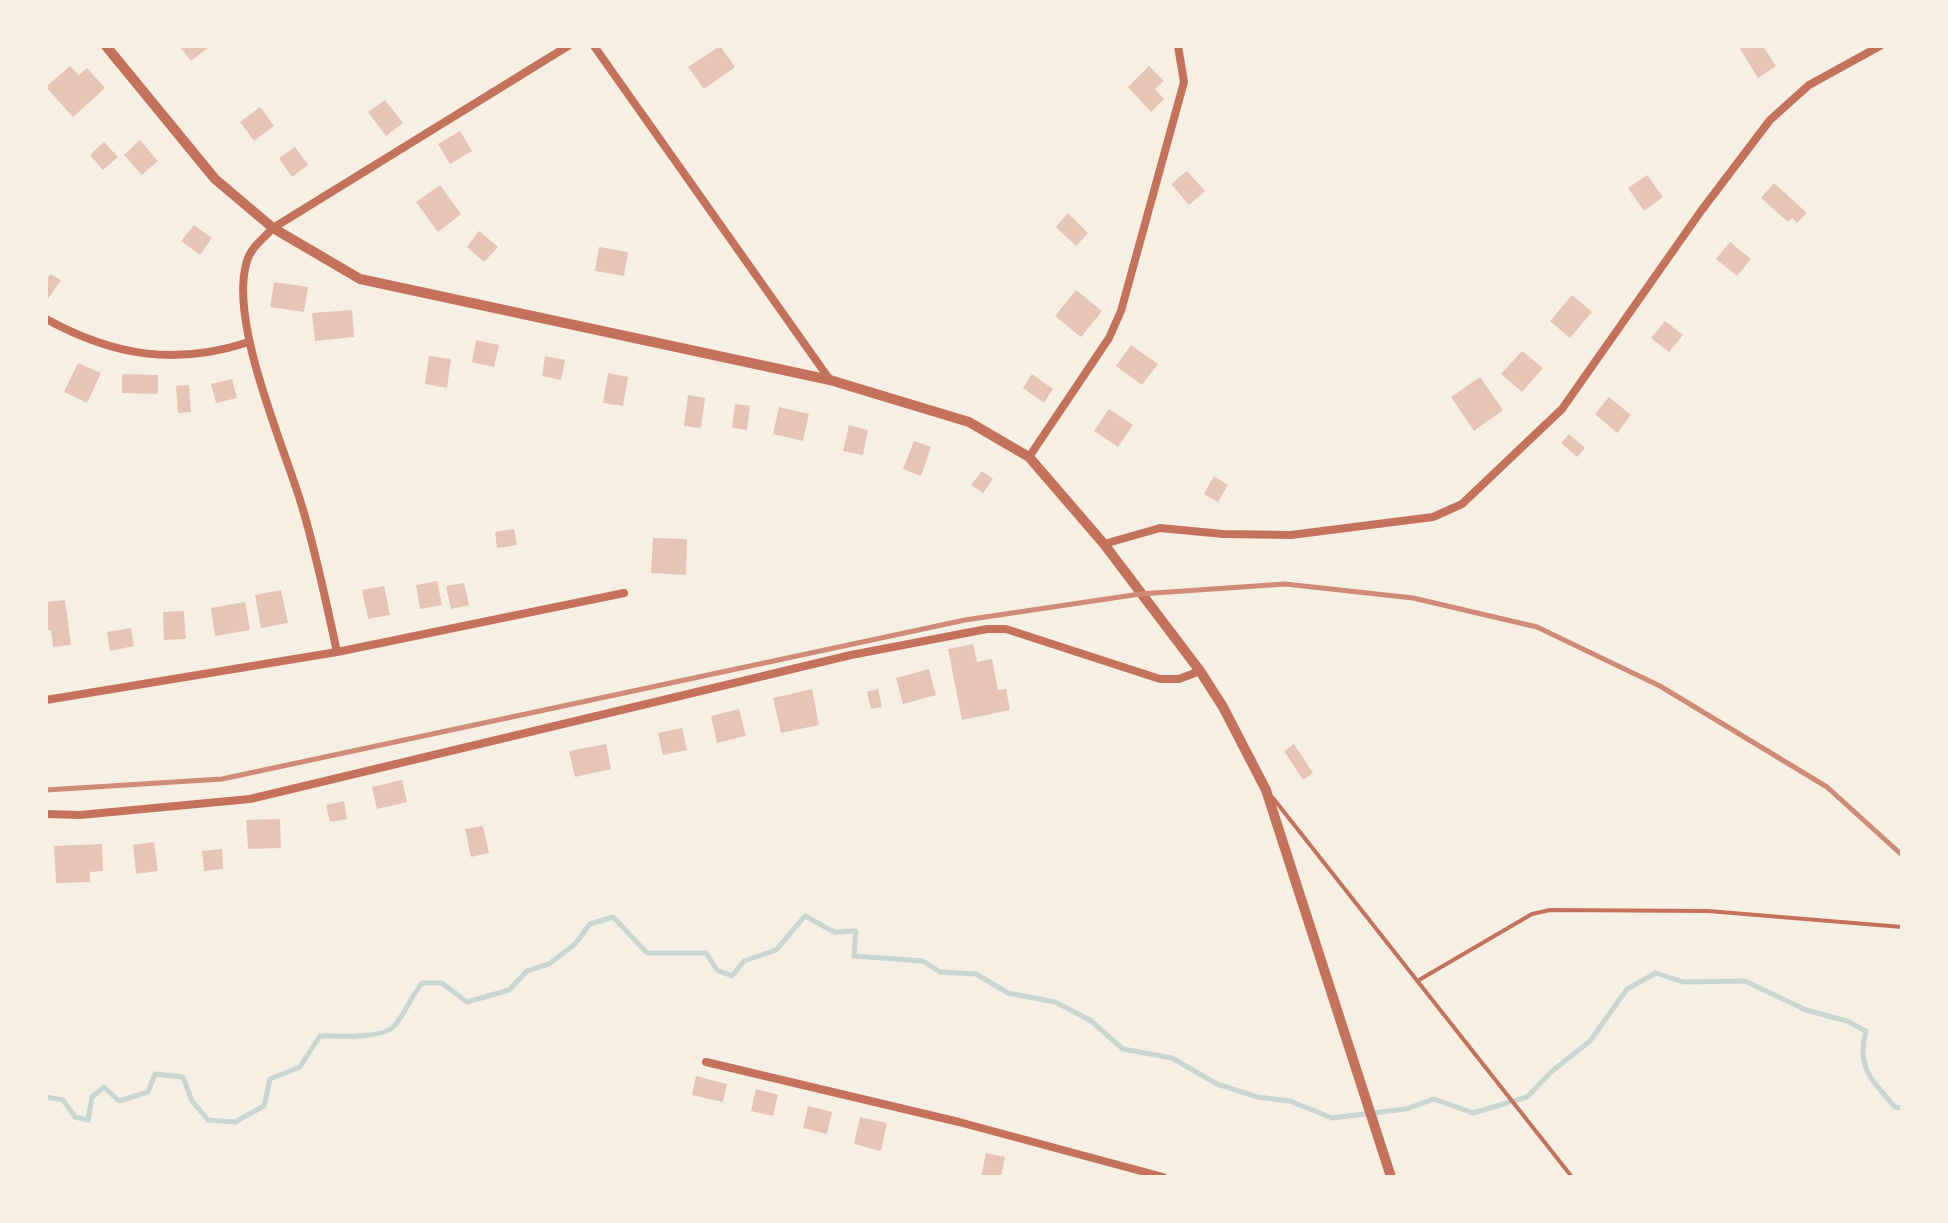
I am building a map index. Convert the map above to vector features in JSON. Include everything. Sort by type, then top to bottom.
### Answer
[{"type":"street","points":[[106,46],[215,179],[273,228],[360,279],[830,380],[969,422],[1029,457],[1104,544],[1200,671],[1223,707],[1266,790],[1391,1177]]},
{"type":"street","points":[[337,652],[301,505],[249,342],[243,294],[246,262],[253,249],[273,228],[568,46]]},
{"type":"street","points":[[594,46],[830,380]]},
{"type":"street","points":[[1029,457],[1109,338],[1121,311],[1184,82],[1178,46]]},
{"type":"street","points":[[1104,544],[1160,528],[1223,534],[1291,535],[1433,517],[1462,504],[1562,409],[1701,211],[1770,120],[1809,85],[1880,46]]},
{"type":"street","points":[[46,319],[72,333],[145,354],[186,358],[249,342]]},
{"type":"street","points":[[46,700],[337,652],[624,593]]},
{"type":"street","points":[[46,814],[80,815],[250,799],[851,655],[987,629],[1006,629],[1160,679],[1179,679],[1200,671]]},
{"type":"street","points":[[706,1062],[959,1122],[1163,1177]]},
{"type":"lane","points":[[1266,790],[1572,1177]]},
{"type":"lane","points":[[1419,980],[1532,914],[1550,910],[1708,911],[1902,927]]},
{"type":"building","points":[[179,46],[207,46],[208,48],[191,61]]},
{"type":"building","points":[[720,46],[735,67],[704,89],[688,67]]},
{"type":"building","points":[[1763,46],[1776,66],[1758,78],[1740,49]]},
{"type":"building","points":[[70,66],[79,75],[87,68],[105,88],[73,117],[46,87]]},
{"type":"building","points":[[1149,66],[1164,81],[1155,89],[1164,99],[1151,112],[1128,87]]},
{"type":"building","points":[[385,100],[403,123],[386,136],[368,112]]},
{"type":"building","points":[[260,107],[274,126],[254,141],[240,122]]},
{"type":"building","points":[[460,131],[472,151],[450,164],[438,144]]},
{"type":"building","points":[[140,140],[158,161],[142,175],[124,155]]},
{"type":"building","points":[[104,142],[118,157],[103,170],[90,155]]},
{"type":"building","points":[[295,147],[308,165],[292,177],[279,158]]},
{"type":"building","points":[[1187,171],[1205,191],[1189,205],[1171,184]]},
{"type":"building","points":[[1647,175],[1663,197],[1644,211],[1628,188]]},
{"type":"building","points":[[1774,183],[1807,213],[1797,223],[1792,218],[1788,222],[1761,198]]},
{"type":"building","points":[[440,185],[461,214],[438,232],[416,202]]},
{"type":"building","points":[[1068,213],[1088,233],[1076,246],[1056,227]]},
{"type":"building","points":[[194,225],[212,238],[200,255],[181,241]]},
{"type":"building","points":[[479,231],[498,247],[484,262],[467,247]]},
{"type":"building","points":[[1730,242],[1751,259],[1737,276],[1716,259]]},
{"type":"building","points":[[599,247],[628,252],[624,276],[595,271]]},
{"type":"building","points":[[50,274],[61,280],[48,299],[46,281]]},
{"type":"building","points":[[274,282],[308,287],[304,312],[270,307]]},
{"type":"building","points":[[1076,290],[1102,311],[1081,337],[1055,316]]},
{"type":"building","points":[[1572,295],[1592,312],[1570,338],[1550,321]]},
{"type":"building","points":[[352,310],[354,337],[315,341],[312,313]]},
{"type":"building","points":[[1665,321],[1683,335],[1669,352],[1651,338]]},
{"type":"building","points":[[476,340],[499,345],[494,367],[472,362]]},
{"type":"building","points":[[1131,345],[1158,364],[1142,385],[1116,366]]},
{"type":"building","points":[[1522,351],[1543,368],[1522,392],[1501,374]]},
{"type":"building","points":[[429,356],[451,359],[447,388],[425,384]]},
{"type":"building","points":[[545,356],[565,360],[561,380],[542,376]]},
{"type":"building","points":[[78,363],[101,373],[87,403],[64,392]]},
{"type":"building","points":[[608,373],[628,377],[623,406],[603,403]]},
{"type":"building","points":[[122,374],[158,375],[158,394],[122,393]]},
{"type":"building","points":[[1032,374],[1053,389],[1044,403],[1023,388]]},
{"type":"building","points":[[1480,377],[1503,410],[1474,431],[1451,397]]},
{"type":"building","points":[[232,379],[237,398],[216,403],[211,384]]},
{"type":"building","points":[[189,385],[191,412],[178,413],[176,386]]},
{"type":"building","points":[[688,395],[705,398],[701,428],[684,426]]},
{"type":"building","points":[[1609,397],[1631,415],[1617,433],[1595,414]]},
{"type":"building","points":[[735,404],[750,406],[747,430],[732,428]]},
{"type":"building","points":[[779,407],[809,414],[803,441],[773,434]]},
{"type":"building","points":[[1109,409],[1133,425],[1118,447],[1094,431]]},
{"type":"building","points":[[849,425],[868,430],[863,455],[843,451]]},
{"type":"building","points":[[1569,434],[1585,448],[1577,457],[1561,443]]},
{"type":"building","points":[[914,441],[931,447],[921,476],[903,469]]},
{"type":"building","points":[[982,471],[993,479],[983,493],[971,485]]},
{"type":"building","points":[[1214,476],[1228,485],[1218,502],[1204,494]]},
{"type":"building","points":[[514,529],[517,545],[497,548],[495,532]]},
{"type":"building","points":[[653,538],[687,539],[686,575],[651,573]]},
{"type":"building","points":[[437,581],[442,605],[420,609],[416,585]]},
{"type":"building","points":[[464,583],[469,605],[451,609],[446,586]]},
{"type":"building","points":[[384,586],[390,615],[368,619],[362,590]]},
{"type":"building","points":[[281,590],[288,623],[261,628],[255,595]]},
{"type":"building","points":[[65,600],[71,645],[53,647],[51,630],[46,631],[46,602]]},
{"type":"building","points":[[245,602],[250,630],[215,636],[211,608]]},
{"type":"building","points":[[184,611],[186,639],[164,640],[163,612]]},
{"type":"building","points":[[131,628],[134,646],[110,651],[107,632]]},
{"type":"building","points":[[973,644],[977,662],[992,659],[998,690],[1006,689],[1010,710],[962,720],[948,649]]},
{"type":"building","points":[[929,669],[936,695],[903,704],[896,678]]},
{"type":"building","points":[[812,689],[819,725],[781,733],[773,698]]},
{"type":"building","points":[[878,689],[882,707],[871,709],[867,692]]},
{"type":"building","points":[[739,709],[746,736],[717,743],[711,716]]},
{"type":"building","points":[[682,728],[687,750],[663,755],[658,733]]},
{"type":"building","points":[[606,744],[611,769],[575,777],[569,751]]},
{"type":"building","points":[[1294,744],[1313,773],[1303,780],[1284,751]]},
{"type":"building","points":[[402,780],[407,802],[377,809],[372,787]]},
{"type":"building","points":[[344,801],[347,819],[330,822],[326,805]]},
{"type":"building","points":[[280,819],[281,848],[248,849],[246,820]]},
{"type":"building","points":[[483,826],[489,853],[471,857],[465,829]]},
{"type":"building","points":[[154,842],[158,871],[136,874],[133,845]]},
{"type":"building","points":[[102,844],[103,871],[90,872],[90,882],[56,883],[54,846]]},
{"type":"building","points":[[222,849],[223,869],[204,871],[202,851]]},
{"type":"building","points":[[696,1076],[727,1084],[723,1102],[692,1095]]},
{"type":"building","points":[[756,1089],[778,1095],[773,1116],[751,1111]]},
{"type":"building","points":[[808,1106],[832,1112],[827,1134],[803,1128]]},
{"type":"building","points":[[860,1117],[887,1123],[881,1151],[854,1144]]},
{"type":"building","points":[[986,1153],[1005,1157],[1001,1177],[981,1177]]},
{"type":"waterway","points":[[46,1097],[63,1100],[75,1117],[88,1120],[92,1097],[104,1087],[119,1101],[148,1092],[155,1074],[183,1077],[192,1101],[208,1120],[235,1122],[264,1106],[270,1079],[300,1067],[320,1036],[360,1036],[388,1030],[397,1022],[422,983],[442,983],[467,1002],[509,990],[527,971],[549,964],[575,944],[590,924],[613,917],[647,953],[706,953],[717,970],[732,976],[744,961],[776,950],[805,916],[834,932],[856,931],[854,956],[923,961],[940,972],[976,974],[1008,993],[1055,1002],[1090,1020],[1123,1049],[1172,1058],[1217,1084],[1257,1097],[1290,1101],[1332,1118],[1406,1109],[1434,1099],[1473,1113],[1527,1097],[1551,1072],[1590,1041],[1627,989],[1656,973],[1683,982],[1745,981],[1806,1010],[1847,1021],[1866,1031],[1863,1055],[1868,1073],[1895,1107],[1902,1108]]},
{"type":"railway","points":[[46,790],[222,779],[965,620],[1140,594],[1285,584],[1413,598],[1537,627],[1660,686],[1827,787],[1902,855]]}]
